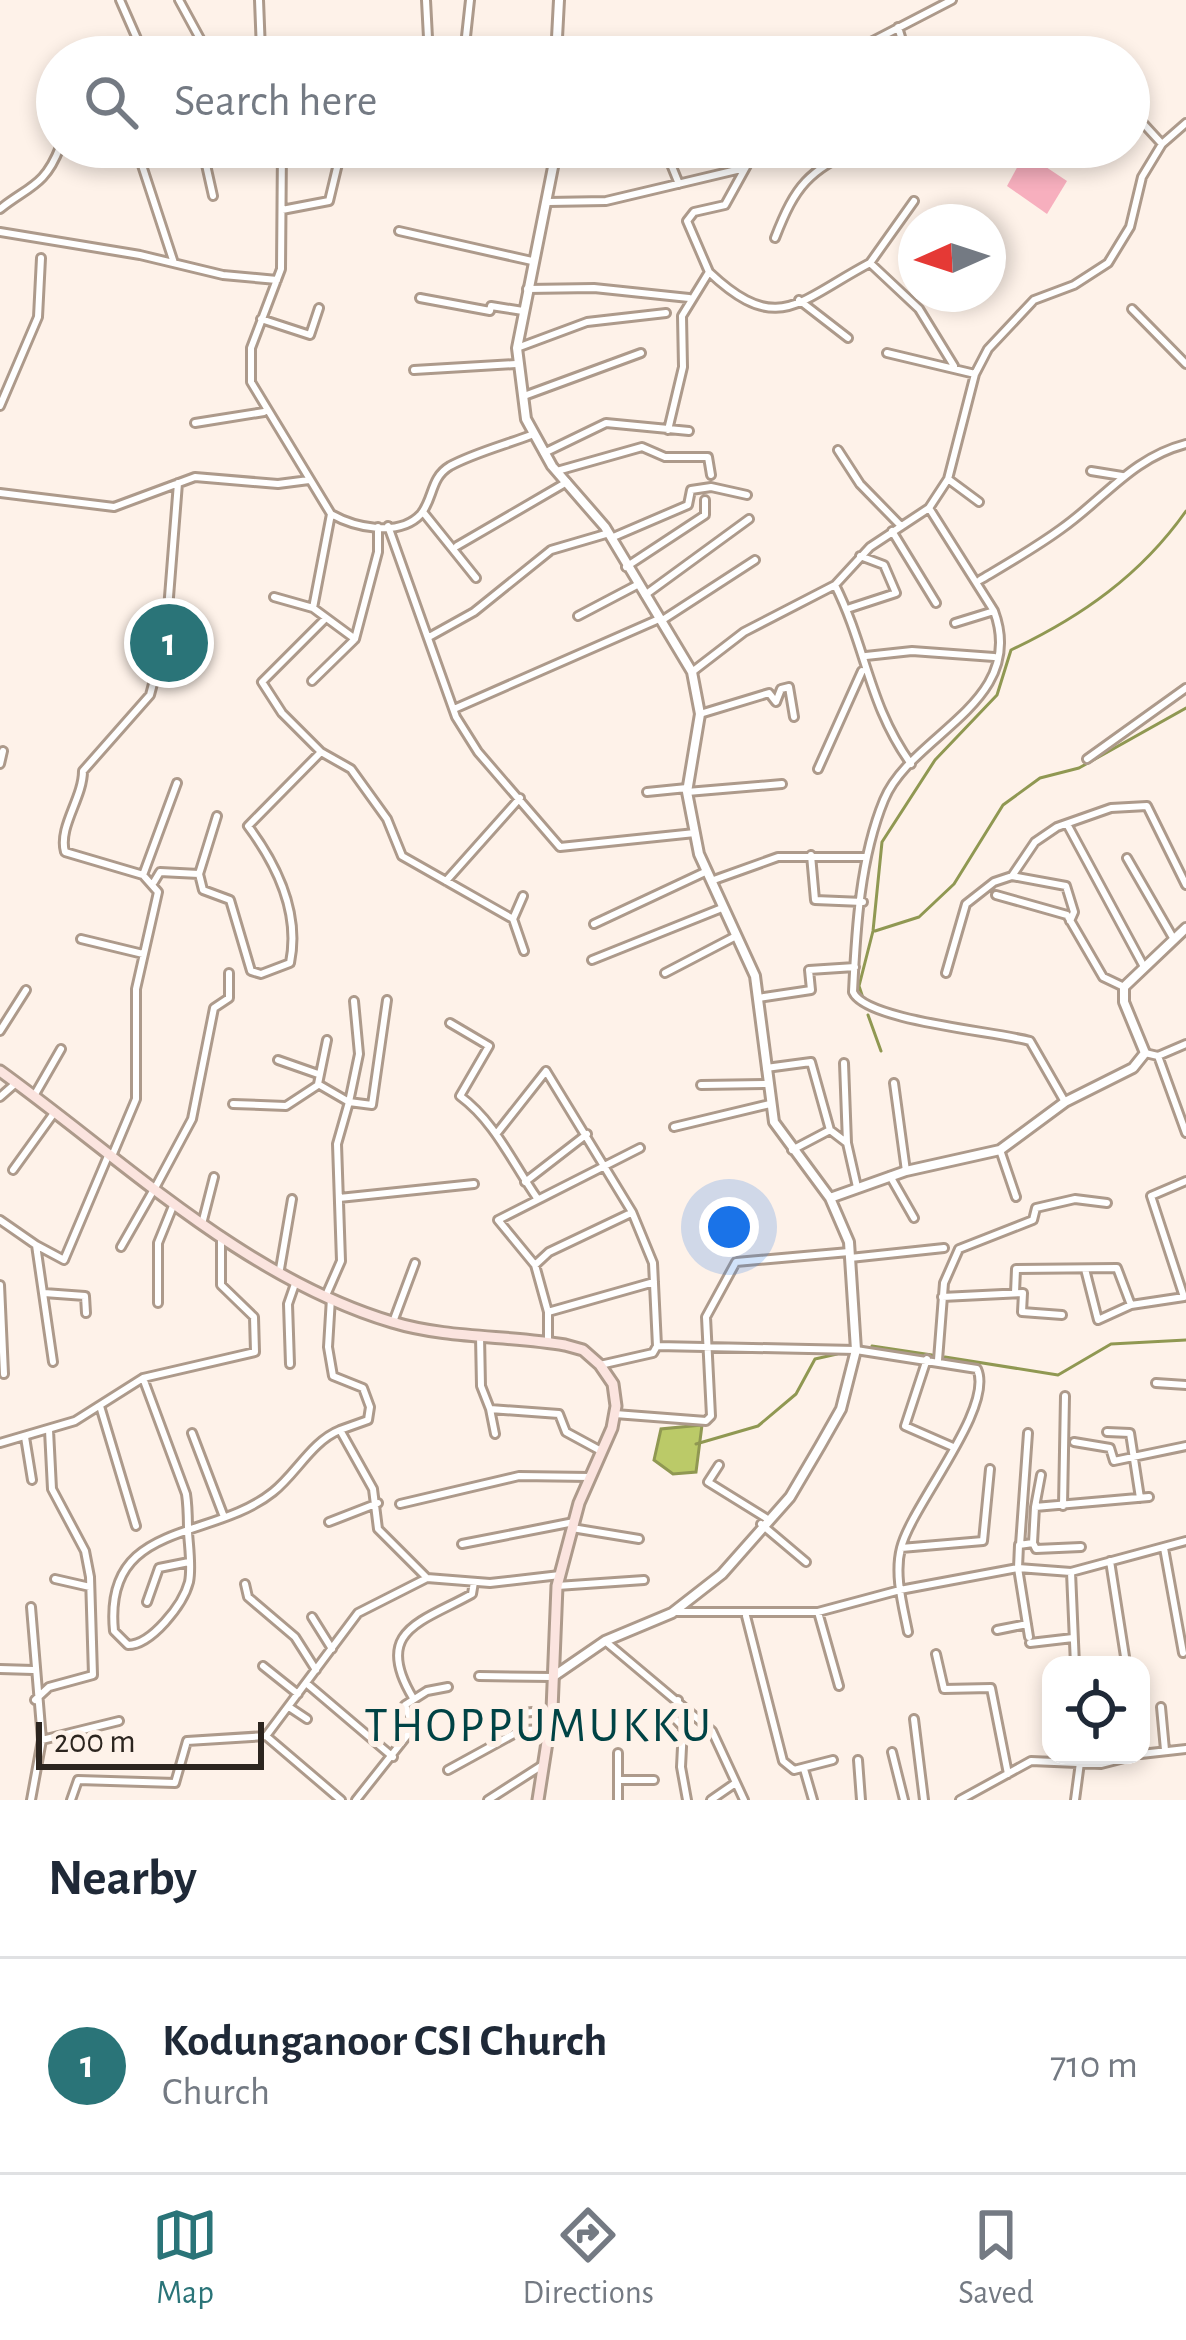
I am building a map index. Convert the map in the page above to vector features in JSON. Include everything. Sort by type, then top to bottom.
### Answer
[{"type":"main road","points":[[0,1071],[172,1206],[329,1295],[393,1322],[583,1350],[600,1365],[613,1384],[615,1414],[573,1525],[559,1581],[552,1710],[538,1800]]},
{"type":"street","points":[[120,0],[136,36]]},
{"type":"street","points":[[179,0],[199,36]]},
{"type":"street","points":[[259,0],[260,36]]},
{"type":"street","points":[[426,0],[428,36]]},
{"type":"street","points":[[466,36],[470,0]]},
{"type":"street","points":[[557,36],[559,0]]},
{"type":"street","points":[[881,36],[952,0]]},
{"type":"street","points":[[898,27],[901,36]]},
{"type":"street","points":[[1150,164],[1162,144],[1186,123]]},
{"type":"street","points":[[1150,131],[1162,144]]},
{"type":"street","points":[[0,209],[28,194],[49,168]]},
{"type":"street","points":[[143,168],[174,263]]},
{"type":"street","points":[[207,168],[213,196]]},
{"type":"street","points":[[282,168],[277,280],[250,367],[264,412],[331,514],[356,526],[388,526],[423,512],[436,477],[451,466],[531,435]]},
{"type":"street","points":[[281,210],[328,201],[337,168]]},
{"type":"street","points":[[479,1676],[553,1677],[605,1640],[672,1612],[722,1574],[764,1521],[790,1497],[841,1409],[856,1350],[850,1255],[830,1198],[777,1130],[755,976],[707,877],[695,833],[688,790],[700,714],[692,672],[610,535],[531,435],[521,398],[517,347],[554,168]]},
{"type":"street","points":[[673,168],[679,184]]},
{"type":"street","points":[[548,202],[599,202],[746,168]]},
{"type":"street","points":[[746,168],[725,205],[688,218],[688,232],[709,272],[730,293],[765,310],[786,310],[870,263],[914,201]]},
{"type":"street","points":[[775,238],[790,197],[818,168]]},
{"type":"street","points":[[692,672],[744,632],[835,585],[860,556],[929,508],[948,479],[974,374],[988,349],[1034,300],[1074,285],[1108,263],[1130,226],[1148,168]]},
{"type":"street","points":[[399,231],[532,261]]},
{"type":"street","points":[[0,232],[223,275],[277,280]]},
{"type":"street","points":[[0,406],[38,317],[41,258]]},
{"type":"street","points":[[870,263],[920,309],[954,366]]},
{"type":"street","points":[[668,430],[682,367],[682,316],[709,272]]},
{"type":"street","points":[[527,289],[594,288],[689,298]]},
{"type":"street","points":[[420,298],[490,311],[491,305],[523,311]]},
{"type":"street","points":[[799,300],[848,338]]},
{"type":"street","points":[[261,320],[310,335],[319,308]]},
{"type":"street","points":[[1132,309],[1186,364]]},
{"type":"street","points":[[517,347],[586,322],[666,313]]},
{"type":"street","points":[[521,398],[641,353]]},
{"type":"street","points":[[887,353],[974,374]]},
{"type":"street","points":[[414,370],[516,364]]},
{"type":"street","points":[[195,423],[264,412]]},
{"type":"street","points":[[544,453],[606,424],[689,431]]},
{"type":"street","points":[[980,580],[1063,529],[1156,452],[1186,444]]},
{"type":"street","points":[[557,471],[642,447],[665,457],[706,456],[712,475]]},
{"type":"street","points":[[838,450],[860,484],[900,525]]},
{"type":"street","points":[[1091,471],[1122,476]]},
{"type":"street","points":[[0,493],[114,507],[195,477],[298,484],[309,480]]},
{"type":"street","points":[[948,479],[979,502]]},
{"type":"street","points":[[457,545],[567,482]]},
{"type":"street","points":[[154,882],[64,852],[62,840],[83,789],[82,770],[150,694],[171,598],[178,483]]},
{"type":"street","points":[[429,638],[474,613],[550,550],[610,535],[688,506],[691,490],[711,487],[747,495]]},
{"type":"street","points":[[626,567],[704,515],[705,500]]},
{"type":"street","points":[[929,508],[980,580],[1003,638],[972,708],[911,764],[884,798],[864,857],[854,995],[866,1008],[1030,1041],[1065,1102]]},
{"type":"street","points":[[423,512],[476,578]]},
{"type":"street","points":[[313,608],[331,514]]},
{"type":"street","points":[[645,595],[749,519]]},
{"type":"street","points":[[388,526],[454,710],[478,752],[560,847],[695,833]]},
{"type":"street","points":[[312,681],[355,639],[374,569],[378,527]]},
{"type":"street","points":[[892,531],[936,603]]},
{"type":"street","points":[[847,609],[896,593],[884,565],[860,556]]},
{"type":"street","points":[[454,710],[660,620],[755,560]]},
{"type":"street","points":[[578,616],[638,584]]},
{"type":"street","points":[[818,769],[866,656],[835,585]]},
{"type":"street","points":[[274,597],[313,608],[355,639]]},
{"type":"street","points":[[955,623],[994,611]]},
{"type":"street","points":[[326,618],[262,682],[282,713],[321,752],[351,770],[387,819],[402,856],[513,920],[524,951]]},
{"type":"street","points":[[866,656],[912,651],[996,657]]},
{"type":"street","points":[[862,670],[891,736],[911,764]]},
{"type":"street","points":[[700,714],[770,693],[776,702],[781,689],[788,687],[794,717]]},
{"type":"street","points":[[1087,759],[1186,688]]},
{"type":"street","points":[[0,764],[3,751]]},
{"type":"street","points":[[218,816],[199,874],[203,890],[230,900],[251,970],[261,974],[290,963],[294,917],[263,844],[248,826],[321,752]]},
{"type":"street","points":[[143,875],[177,783]]},
{"type":"street","points":[[647,792],[782,784]]},
{"type":"street","points":[[445,882],[520,798]]},
{"type":"street","points":[[1012,876],[1035,842],[1067,824],[1112,808],[1147,806],[1186,885]]},
{"type":"street","points":[[1067,824],[1143,964]]},
{"type":"street","points":[[594,924],[755,861],[811,855],[864,857]]},
{"type":"street","points":[[811,855],[815,900],[863,902]]},
{"type":"street","points":[[1127,858],[1172,936]]},
{"type":"street","points":[[0,1220],[64,1260],[136,1099],[136,988],[156,905],[154,882],[160,872],[199,874]]},
{"type":"street","points":[[946,974],[965,904],[997,880],[1012,876],[1066,886],[1074,913],[1070,921]]},
{"type":"street","points":[[996,895],[1070,921],[1103,977],[1124,987]]},
{"type":"street","points":[[513,920],[523,896]]},
{"type":"street","points":[[592,960],[722,908]]},
{"type":"street","points":[[1145,1053],[1124,1002],[1124,987],[1172,936],[1186,928]]},
{"type":"street","points":[[665,973],[737,935]]},
{"type":"street","points":[[81,939],[143,954]]},
{"type":"street","points":[[758,998],[811,990],[808,970],[855,967]]},
{"type":"street","points":[[122,1247],[192,1118],[214,1008],[229,998],[229,973]]},
{"type":"street","points":[[0,1031],[26,989]]},
{"type":"street","points":[[318,1085],[350,1102],[372,1106],[387,1000]]},
{"type":"street","points":[[143,1378],[186,1494],[188,1527],[190,1562],[184,1594],[147,1640],[128,1645],[114,1631],[117,1579],[134,1559],[188,1527],[274,1492],[293,1467],[340,1430],[363,1424],[370,1407],[363,1388],[333,1376],[328,1347],[329,1295],[341,1261],[338,1144],[359,1054],[354,1001]]},
{"type":"street","points":[[450,1023],[489,1046],[460,1096],[497,1133],[503,1154],[536,1198]]},
{"type":"street","points":[[318,1085],[326,1040]]},
{"type":"street","points":[[1145,1053],[1158,1056],[1186,1044]]},
{"type":"street","points":[[34,1096],[61,1049]]},
{"type":"street","points":[[830,1198],[890,1176],[1000,1150],[1065,1102],[1132,1068],[1145,1053]]},
{"type":"street","points":[[1158,1056],[1186,1133]]},
{"type":"street","points":[[278,1060],[318,1074]]},
{"type":"street","points":[[766,1068],[811,1063],[830,1130],[848,1143]]},
{"type":"street","points":[[844,1063],[848,1143],[857,1186]]},
{"type":"street","points":[[497,1133],[546,1071],[632,1212],[653,1263],[657,1346],[653,1353],[600,1365]]},
{"type":"street","points":[[0,1097],[16,1083]]},
{"type":"street","points":[[894,1083],[906,1172]]},
{"type":"street","points":[[701,1085],[767,1084]]},
{"type":"street","points":[[233,1105],[286,1106],[318,1085]]},
{"type":"street","points":[[674,1127],[770,1104]]},
{"type":"street","points":[[13,1170],[54,1113]]},
{"type":"street","points":[[792,1150],[830,1130]]},
{"type":"street","points":[[525,1182],[586,1134]]},
{"type":"street","points":[[548,1342],[548,1312],[535,1265],[498,1220],[640,1148]]},
{"type":"street","points":[[1000,1150],[1016,1197]]},
{"type":"street","points":[[890,1176],[914,1218]]},
{"type":"street","points":[[202,1225],[214,1177]]},
{"type":"street","points":[[1186,1181],[1151,1196],[1186,1311]]},
{"type":"street","points":[[339,1198],[474,1184]]},
{"type":"street","points":[[280,1269],[292,1199]]},
{"type":"street","points":[[938,1360],[947,1267],[967,1242],[1033,1220],[1036,1208],[1075,1199],[1107,1203]]},
{"type":"street","points":[[158,1303],[158,1243],[172,1206]]},
{"type":"street","points":[[535,1265],[549,1252],[632,1212]]},
{"type":"street","points":[[0,1443],[49,1430],[100,1406],[143,1378],[259,1346],[254,1317],[221,1285],[221,1236]]},
{"type":"street","points":[[36,1245],[53,1362]]},
{"type":"street","points":[[615,1414],[688,1422],[710,1418],[706,1317],[736,1262],[944,1248]]},
{"type":"street","points":[[393,1322],[415,1263]]},
{"type":"street","points":[[1015,1293],[1016,1269],[1119,1269],[1131,1305]]},
{"type":"street","points":[[1085,1269],[1096,1319],[1131,1305],[1185,1297]]},
{"type":"street","points":[[290,1364],[288,1304],[297,1278]]},
{"type":"street","points":[[548,1312],[654,1282]]},
{"type":"street","points":[[0,1285],[4,1374]]},
{"type":"street","points":[[44,1293],[78,1292],[85,1297],[86,1312]]},
{"type":"street","points":[[942,1297],[1023,1293],[1022,1312],[1062,1315]]},
{"type":"street","points":[[480,1336],[481,1386],[495,1434]]},
{"type":"street","points":[[657,1346],[856,1350],[972,1366],[980,1376],[953,1447],[901,1548],[900,1590],[908,1632]]},
{"type":"street","points":[[927,1359],[905,1426],[953,1447]]},
{"type":"street","points":[[1156,1383],[1186,1385]]},
{"type":"street","points":[[1063,1506],[1064,1396]]},
{"type":"street","points":[[100,1406],[136,1526]]},
{"type":"street","points":[[490,1409],[560,1414],[566,1432],[601,1450]]},
{"type":"street","points":[[35,1700],[49,1687],[93,1675],[85,1551],[52,1489],[49,1430]]},
{"type":"street","points":[[340,1430],[378,1503],[378,1529],[428,1578]]},
{"type":"street","points":[[1028,1432],[1018,1568],[1029,1640],[1072,1638]]},
{"type":"street","points":[[1035,1507],[1144,1498],[1130,1433],[1107,1432]]},
{"type":"street","points":[[192,1433],[224,1516]]},
{"type":"street","points":[[26,1437],[32,1480]]},
{"type":"street","points":[[1075,1442],[1100,1443],[1110,1448],[1114,1461],[1186,1446]]},
{"type":"street","points":[[719,1465],[708,1482],[764,1521],[806,1562]]},
{"type":"street","points":[[901,1548],[983,1540],[990,1469]]},
{"type":"street","points":[[1041,1475],[1035,1507],[1036,1549],[1081,1547]]},
{"type":"street","points":[[400,1504],[519,1476],[590,1477]]},
{"type":"street","points":[[329,1522],[378,1503]]},
{"type":"street","points":[[462,1544],[573,1525],[639,1539]]},
{"type":"street","points":[[672,1612],[746,1616],[818,1612],[900,1590],[1018,1568],[1071,1572],[1186,1541]]},
{"type":"street","points":[[1020,1545],[1033,1543]]},
{"type":"street","points":[[1165,1548],[1183,1653]]},
{"type":"street","points":[[1110,1561],[1125,1656]]},
{"type":"street","points":[[147,1602],[159,1568],[190,1562]]},
{"type":"street","points":[[1071,1572],[1075,1656]]},
{"type":"street","points":[[266,1736],[358,1613],[428,1578],[644,1580]]},
{"type":"street","points":[[55,1579],[90,1587]]},
{"type":"street","points":[[413,1698],[398,1668],[397,1646],[412,1624],[472,1594],[474,1582]]},
{"type":"street","points":[[244,1585],[248,1597],[295,1637],[316,1670]]},
{"type":"street","points":[[31,1606],[35,1700],[42,1739],[31,1800]]},
{"type":"street","points":[[818,1612],[839,1687]]},
{"type":"street","points":[[746,1616],[783,1761],[794,1770],[833,1760]]},
{"type":"street","points":[[312,1617],[332,1649]]},
{"type":"street","points":[[997,1630],[1027,1624]]},
{"type":"street","points":[[605,1640],[712,1731],[744,1800]]},
{"type":"street","points":[[936,1654],[944,1689],[990,1686],[1008,1774]]},
{"type":"street","points":[[263,1666],[298,1694]]},
{"type":"street","points":[[0,1669],[33,1670]]},
{"type":"street","points":[[306,1683],[393,1757]]},
{"type":"street","points":[[360,1798],[413,1728],[405,1706],[413,1698],[448,1687]]},
{"type":"street","points":[[678,1700],[672,1716],[683,1727],[680,1767],[687,1800]]},
{"type":"street","points":[[289,1707],[307,1719]]},
{"type":"street","points":[[1161,1707],[1165,1750]]},
{"type":"street","points":[[473,1718],[552,1710]]},
{"type":"street","points":[[914,1719],[924,1800]]},
{"type":"street","points":[[42,1739],[119,1721]]},
{"type":"street","points":[[448,1770],[521,1730],[550,1729]]},
{"type":"street","points":[[70,1800],[77,1780],[176,1783],[187,1741],[266,1736],[341,1800]]},
{"type":"street","points":[[1150,1752],[1186,1749]]},
{"type":"street","points":[[892,1752],[904,1800]]},
{"type":"street","points":[[618,1753],[618,1800]]},
{"type":"street","points":[[858,1760],[861,1800]]},
{"type":"street","points":[[960,1800],[1031,1761],[1042,1760]]},
{"type":"street","points":[[1075,1800],[1080,1764]]},
{"type":"street","points":[[488,1800],[542,1766]]},
{"type":"street","points":[[804,1768],[813,1800]]},
{"type":"street","points":[[618,1780],[654,1780]]},
{"type":"street","points":[[711,1800],[734,1784]]},
{"type":"shaded area","points":[[1017,168],[1048,168],[1067,181],[1047,214],[1007,186]]},
{"type":"shaded area","points":[[702,1425],[696,1472],[673,1474],[654,1460],[661,1429]]},
{"type":"waterway","points":[[863,998],[859,986],[873,931],[882,842],[935,760],[997,695],[1011,650],[1108,592],[1150,555],[1186,511]]},
{"type":"waterway","points":[[875,931],[919,917],[954,884],[1003,805],[1040,778],[1079,768],[1186,708]]},
{"type":"waterway","points":[[868,1015],[881,1051]]},
{"type":"waterway","points":[[945,1357],[1058,1375],[1111,1344],[1186,1340]]},
{"type":"waterway","points":[[872,1346],[932,1355]]},
{"type":"waterway","points":[[696,1444],[758,1426],[796,1394],[815,1359],[837,1354]]},
{"type":"place","name":"Kodunganoor CSI Church","points":[[169,643]]},
{"type":"district","name":"THOPPUMUKKU","points":[[539,1727]]}]
